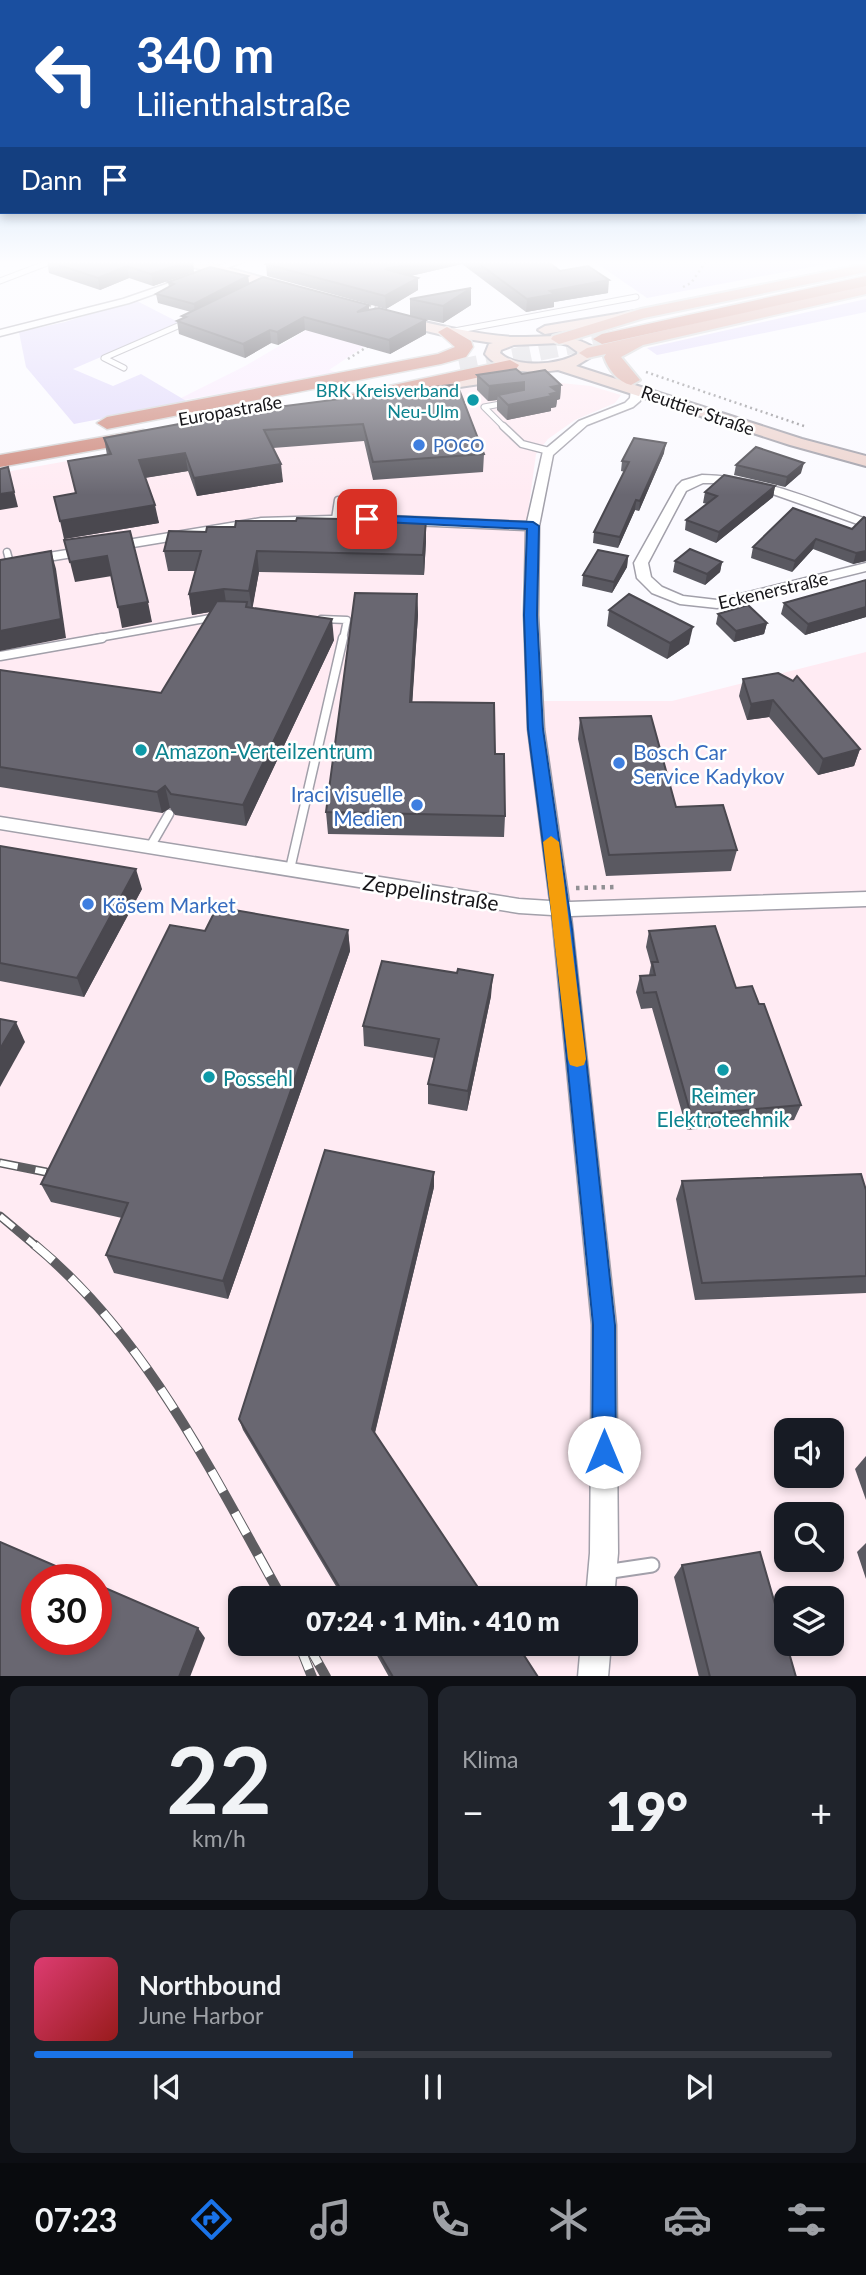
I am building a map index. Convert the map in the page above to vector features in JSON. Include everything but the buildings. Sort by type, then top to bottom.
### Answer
[{"type":"highway","points":[[0,443],[398,369],[452,356],[463,350],[462,341],[457,338]]},
{"type":"highway","points":[[398,369],[452,363],[493,350]]},
{"type":"highway","points":[[327,404],[391,393],[466,372],[510,365]]},
{"type":"highway","name":"Europastraße","points":[[0,452],[460,368]]},
{"type":"highway","points":[[0,461],[158,434]]},
{"type":"main road","name":"Reuttier Straße","points":[[479,338],[493,350],[500,362],[510,365],[559,365],[605,379],[637,381]]},
{"type":"main road","name":"Reuttier Straße","points":[[495,338],[513,341],[559,339],[581,345],[595,365],[811,439],[839,453],[866,461]]},
{"type":"main road","points":[[586,355],[649,338]]},
{"type":"main road","points":[[637,381],[615,365],[612,357],[618,350],[646,339]]},
{"type":"main road","name":"Reuttier Straße","points":[[493,350],[513,341]]},
{"type":"main road","name":"Reuttier Straße","points":[[559,365],[586,355]]},
{"type":"main road","points":[[391,393],[499,376],[553,375],[605,379]]},
{"type":"street","points":[[601,1586],[604,1325],[561,909],[536,729],[531,615],[533,526],[543,464],[549,451],[583,423],[629,405],[636,398],[637,381]]},
{"type":"street","name":"Eckenerstraße","points":[[866,523],[753,484],[725,479],[701,480],[682,487],[641,563],[642,573],[652,587],[676,598],[704,604],[730,603],[866,567]]},
{"type":"street","points":[[6,560],[261,522],[335,519],[533,526]]},
{"type":"street","name":"Zeppelinstraße","points":[[0,823],[519,905],[561,909],[866,899]]},
{"type":"street","points":[[593,1676],[595,1656]]},
{"type":"lane","points":[[124,368],[104,358],[150,338]]},
{"type":"lane","points":[[520,400],[484,407],[522,444],[549,451]]},
{"type":"lane","points":[[335,519],[338,500]]},
{"type":"lane","points":[[0,656],[219,616],[232,617]]},
{"type":"lane","points":[[290,869],[347,620],[309,619]]},
{"type":"lane","points":[[150,847],[169,814]]},
{"type":"lane","points":[[603,1572],[652,1565]]},
{"type":"path","points":[[348,359],[381,338]]},
{"type":"path","points":[[637,381],[804,426]]},
{"type":"shaded area","points":[[20,338],[145,338],[73,369],[113,386],[141,374],[188,402],[74,424],[26,367]]},
{"type":"shaded area","points":[[292,338],[376,338],[329,370],[339,373],[184,400],[181,398]]},
{"type":"shaded area","points":[[691,338],[739,338],[657,355],[647,348]]},
{"type":"shaded area","points":[[539,381],[591,386],[621,395],[615,403],[575,420],[548,439],[536,454],[525,535],[521,605],[526,701],[672,701],[866,652],[866,1676],[0,1676],[0,473],[389,404],[495,382]]},
{"type":"tunnel","points":[[460,368],[602,339]]},
{"type":"railway","points":[[0,1163],[46,1172]]},
{"type":"railway","points":[[0,1216],[37,1247]]},
{"type":"railway","points":[[35,1245],[75,1282],[111,1322],[144,1365],[203,1456],[275,1586]]},
{"type":"railway","points":[[304,1656],[312,1676]]},
{"type":"railway","points":[[314,1656],[325,1676]]},
{"type":"slow traffic","points":[[551,842],[577,1059]]},
{"type":"place","name":"BRK Kreisverband Neu-Ulm","points":[[473,400]]},
{"type":"place","name":"POCO","points":[[419,445]]},
{"type":"place","name":"Amazon-Verteilzentrum","points":[[141,750]]},
{"type":"place","name":"Bosch Car Service Kadykov","points":[[619,763]]},
{"type":"place","name":"Iraci visuelle Medien","points":[[417,805]]},
{"type":"place","name":"Kösem Market","points":[[88,904]]},
{"type":"place","name":"Reimer Elektrotechnik","points":[[723,1070]]},
{"type":"place","name":"Possehl","points":[[209,1077]]},
{"type":"route","points":[[367,519],[533,526],[531,615],[536,729],[563,929],[604,1325],[604,1452]]}]
